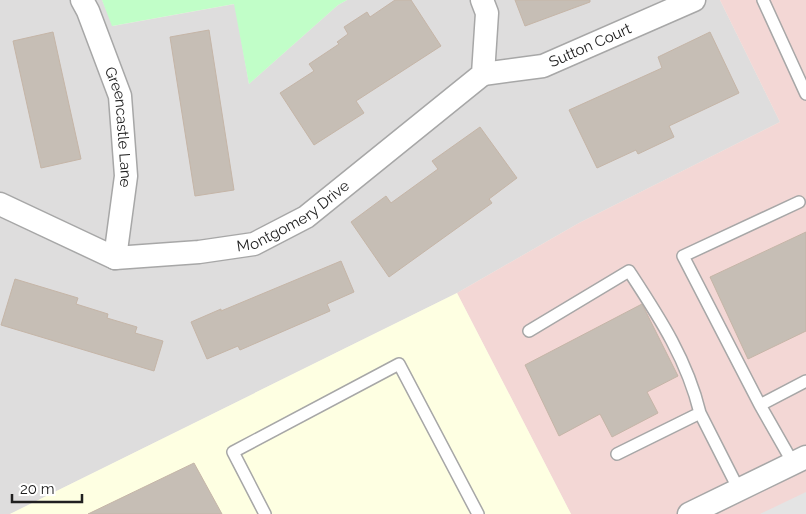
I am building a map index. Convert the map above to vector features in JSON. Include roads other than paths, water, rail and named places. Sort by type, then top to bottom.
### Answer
[{"type":"street","name":"Greencastle Lane","points":[[82,0],[88,10],[120,96],[126,176],[115,258]]},
{"type":"street","points":[[482,0],[487,13],[483,74]]},
{"type":"street","name":"Sutton Court","points":[[483,74],[543,66],[694,0]]},
{"type":"street","name":"Montgomery Drive","points":[[0,204],[115,258],[199,252],[254,244],[306,217],[483,74]]},
{"type":"street","points":[[689,514],[799,460]]},
{"type":"lane","points":[[763,0],[806,94]]},
{"type":"lane","points":[[799,202],[684,256],[760,405],[799,460]]},
{"type":"lane","points":[[529,331],[630,271],[671,337],[693,384],[700,413],[739,490]]},
{"type":"lane","points":[[265,514],[232,452],[399,364],[478,514]]},
{"type":"lane","points":[[760,405],[806,380]]},
{"type":"lane","points":[[617,454],[700,413]]}]
